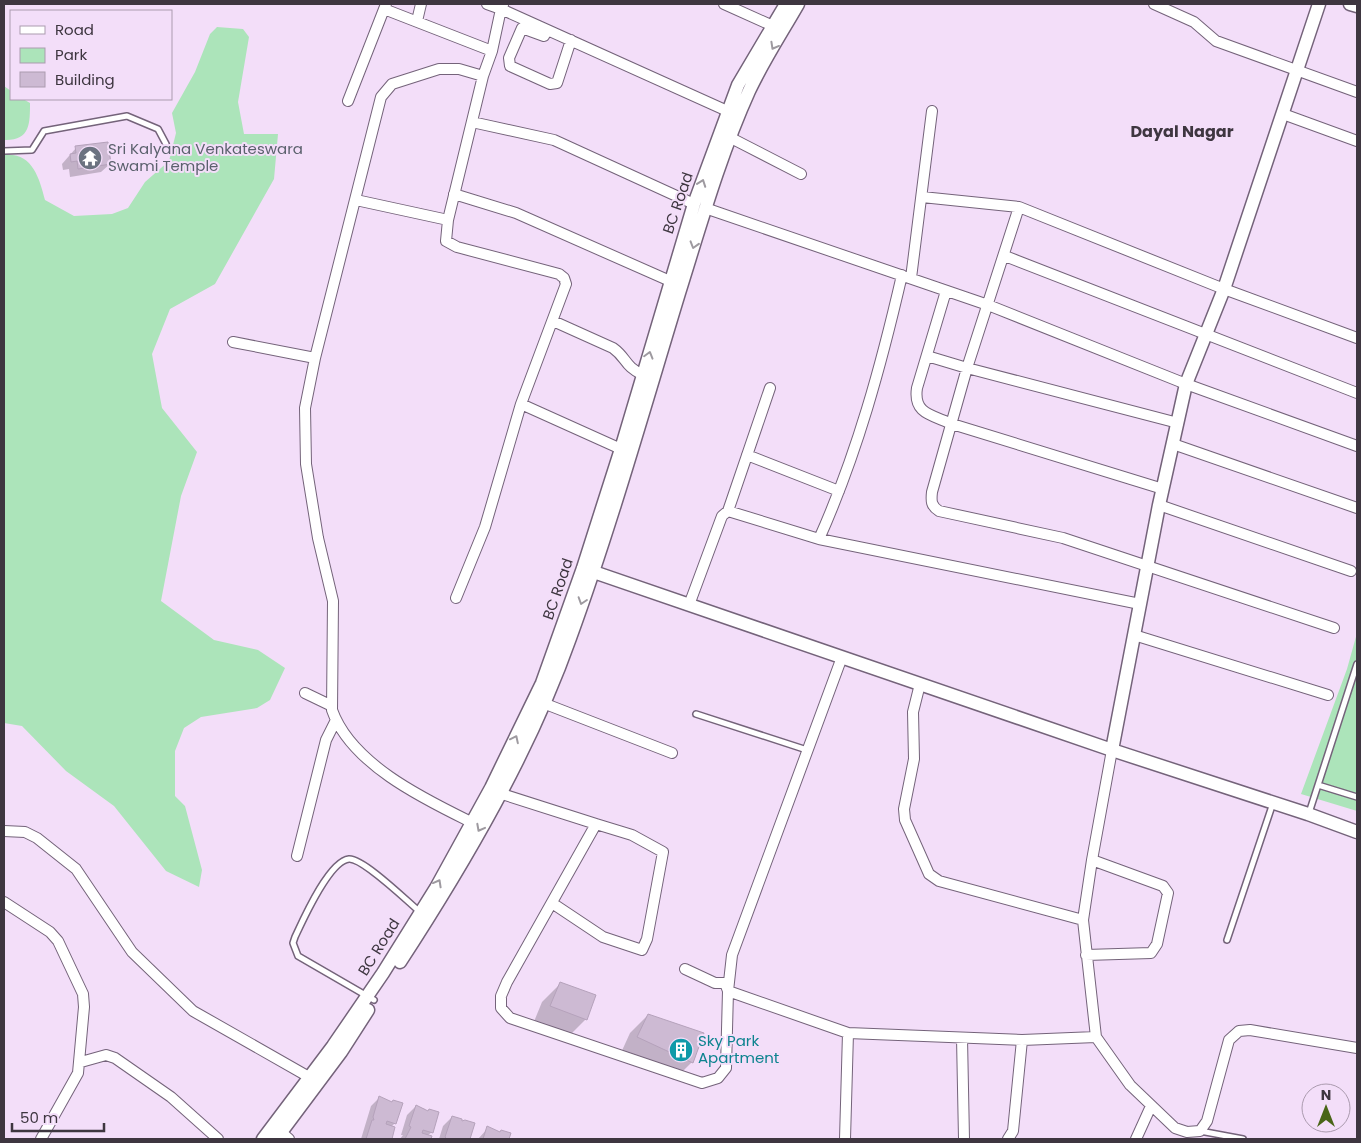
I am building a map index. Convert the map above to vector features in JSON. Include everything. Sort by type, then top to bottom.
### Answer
[{"type":"street","points":[[417,21],[421,4]]},
{"type":"street","points":[[487,4],[502,7],[545,33],[734,114]]},
{"type":"street","points":[[724,4],[773,26]]},
{"type":"street","name":"BC Road","points":[[371,998],[446,891],[495,790],[542,683],[588,570],[700,206],[731,138],[738,85],[786,4]]},
{"type":"street","name":"BC Road","points":[[262,1139],[340,1052],[471,822],[495,790],[543,703],[570,639],[621,449],[670,281],[734,114],[750,90],[798,4]]},
{"type":"street","points":[[1154,4],[1194,22],[1216,41],[1357,92]]},
{"type":"street","points":[[1320,4],[1224,289],[1186,384],[1159,505],[1134,634],[1092,860],[1083,920],[1096,1038],[1119,1073],[1175,1128],[1187,1132],[1200,1131],[1207,1121],[1229,1040],[1238,1030],[1250,1030],[1357,1048]]},
{"type":"street","points":[[1350,4],[1357,6]]},
{"type":"street","points":[[348,101],[385,7],[492,51]]},
{"type":"street","points":[[456,598],[485,527],[521,404],[565,290],[564,278],[559,274],[450,245],[445,235],[483,76],[492,51],[502,7]]},
{"type":"street","points":[[545,33],[522,28],[509,58],[510,66],[550,84],[557,83],[570,43]]},
{"type":"street","points":[[471,822],[421,797],[386,775],[350,739],[336,720],[332,706],[334,601],[318,538],[306,464],[305,408],[315,358],[381,98],[385,90],[392,84],[445,68],[459,69],[483,76]]},
{"type":"street","points":[[819,539],[860,434],[907,277],[922,197],[932,111]]},
{"type":"street","points":[[1283,114],[1357,141]]},
{"type":"street","points":[[472,122],[554,140],[700,206],[988,305],[1186,384],[1357,446]]},
{"type":"street","points":[[731,138],[801,174]]},
{"type":"street","points":[[454,194],[525,216],[670,281]]},
{"type":"street","points":[[922,197],[1019,208],[1224,289],[1357,338]]},
{"type":"street","points":[[356,200],[448,220]]},
{"type":"street","points":[[1019,208],[1005,256],[967,368],[932,492],[931,501],[934,507],[939,511],[1063,538],[1334,628]]},
{"type":"street","points":[[1005,256],[1357,393]]},
{"type":"street","points":[[946,291],[917,388],[917,404],[921,410],[952,424],[1163,489]]},
{"type":"street","points":[[553,321],[614,348],[627,366],[643,376]]},
{"type":"street","points":[[233,342],[315,358]]},
{"type":"street","points":[[927,356],[1178,423]]},
{"type":"street","points":[[689,604],[722,516],[728,511],[770,388]]},
{"type":"street","points":[[521,404],[621,449]]},
{"type":"street","points":[[1173,444],[1357,508]]},
{"type":"street","points":[[747,456],[839,491]]},
{"type":"street","points":[[1159,505],[1352,571]]},
{"type":"street","points":[[728,511],[819,539],[1140,604]]},
{"type":"street","points":[[588,570],[1112,750],[1274,802],[1357,832]]},
{"type":"street","points":[[1134,634],[1328,695]]},
{"type":"street","points":[[596,824],[501,996],[501,1008],[510,1018],[702,1083],[718,1078],[726,1068],[728,991],[732,955],[842,657]]},
{"type":"street","points":[[920,684],[914,712],[914,759],[904,809],[905,820],[929,874],[938,880],[1083,920]]},
{"type":"street","points":[[305,693],[332,706]]},
{"type":"street","points":[[543,703],[672,753]]},
{"type":"street","points":[[298,856],[326,740],[336,720]]},
{"type":"street","points":[[495,790],[632,835],[663,852],[647,939],[642,950],[603,937],[552,902]]},
{"type":"street","points":[[4,831],[12,830],[31,835],[76,869],[132,952],[180,1000],[193,1010],[313,1080]]},
{"type":"street","points":[[1086,955],[1145,955],[1155,950],[1168,893],[1163,886],[1092,860]]},
{"type":"street","points":[[4,902],[50,932],[58,941],[83,994],[81,1062],[74,1083],[42,1139]]},
{"type":"street","points":[[685,969],[715,983],[725,983],[728,991]]},
{"type":"street","points":[[728,991],[848,1033],[1022,1040],[1096,1038]]},
{"type":"street","points":[[845,1139],[848,1033]]},
{"type":"street","points":[[962,1038],[964,1139]]},
{"type":"street","points":[[1008,1139],[1013,1131],[1022,1040]]},
{"type":"street","points":[[81,1062],[106,1055],[116,1058],[171,1097],[218,1139]]},
{"type":"street","name":"BC Road","points":[[282,1137],[313,1080]]},
{"type":"street","points":[[1136,1139],[1151,1106]]},
{"type":"lane","points":[[4,151],[32,150],[44,131],[127,116],[158,129],[166,144]]},
{"type":"lane","points":[[1308,814],[1357,666]]},
{"type":"lane","points":[[696,714],[807,750]]},
{"type":"lane","points":[[1318,785],[1357,797]]},
{"type":"lane","points":[[1227,940],[1274,802]]},
{"type":"lane","points":[[371,998],[298,956],[294,950],[294,937],[319,888],[340,862],[349,859],[355,860],[420,912]]},
{"type":"lane","points":[[1200,1131],[1243,1139]]},
{"type":"green space","points":[[217,27],[243,29],[249,37],[238,102],[244,134],[278,134],[274,179],[215,284],[170,309],[152,354],[162,408],[197,452],[181,496],[161,601],[214,640],[258,650],[285,668],[270,700],[257,708],[201,717],[184,728],[175,751],[175,796],[185,806],[202,870],[199,887],[166,871],[114,806],[66,771],[22,726],[4,723],[4,155],[14,155],[28,162],[37,175],[45,200],[74,216],[112,214],[128,208],[145,182],[169,161],[176,133],[172,113],[195,72],[210,34]]},
{"type":"green space","points":[[4,86],[10,90],[10,100],[25,100],[30,103],[30,118],[24,134],[13,140],[4,140]]},
{"type":"green space","points":[[1357,633],[1357,811],[1301,794],[1347,669]]},
{"type":"building","name":"Sri Kalyana Venkateswara Swami Temple","points":[[108,142],[111,164],[78,169],[77,161],[71,162],[70,154],[76,153],[75,146]]},
{"type":"building","points":[[560,982],[596,995],[587,1020],[550,1006]]},
{"type":"building","name":"Sky Park Apartment","points":[[648,1014],[704,1033],[693,1063],[637,1037]]},
{"type":"building","points":[[379,1096],[392,1102],[393,1100],[403,1103],[396,1124],[387,1121],[386,1124],[395,1127],[392,1139],[366,1139],[372,1120],[374,1120],[373,1117]]},
{"type":"building","points":[[416,1105],[428,1111],[429,1109],[439,1112],[433,1133],[423,1130],[422,1133],[432,1136],[431,1139],[405,1139],[411,1127],[409,1126]]},
{"type":"building","points":[[452,1116],[462,1119],[462,1121],[475,1123],[470,1139],[447,1139],[445,1137]]},
{"type":"building","points":[[487,1126],[500,1132],[501,1130],[511,1133],[509,1139],[483,1139]]},
{"type":"place","name":"Sri Kalyana Venkateswara Swami Temple","points":[[90,158]]},
{"type":"place","name":"Sky Park Apartment","points":[[681,1050]]},
{"type":"district","name":"Dayal Nagar","points":[[1182,131]]}]
